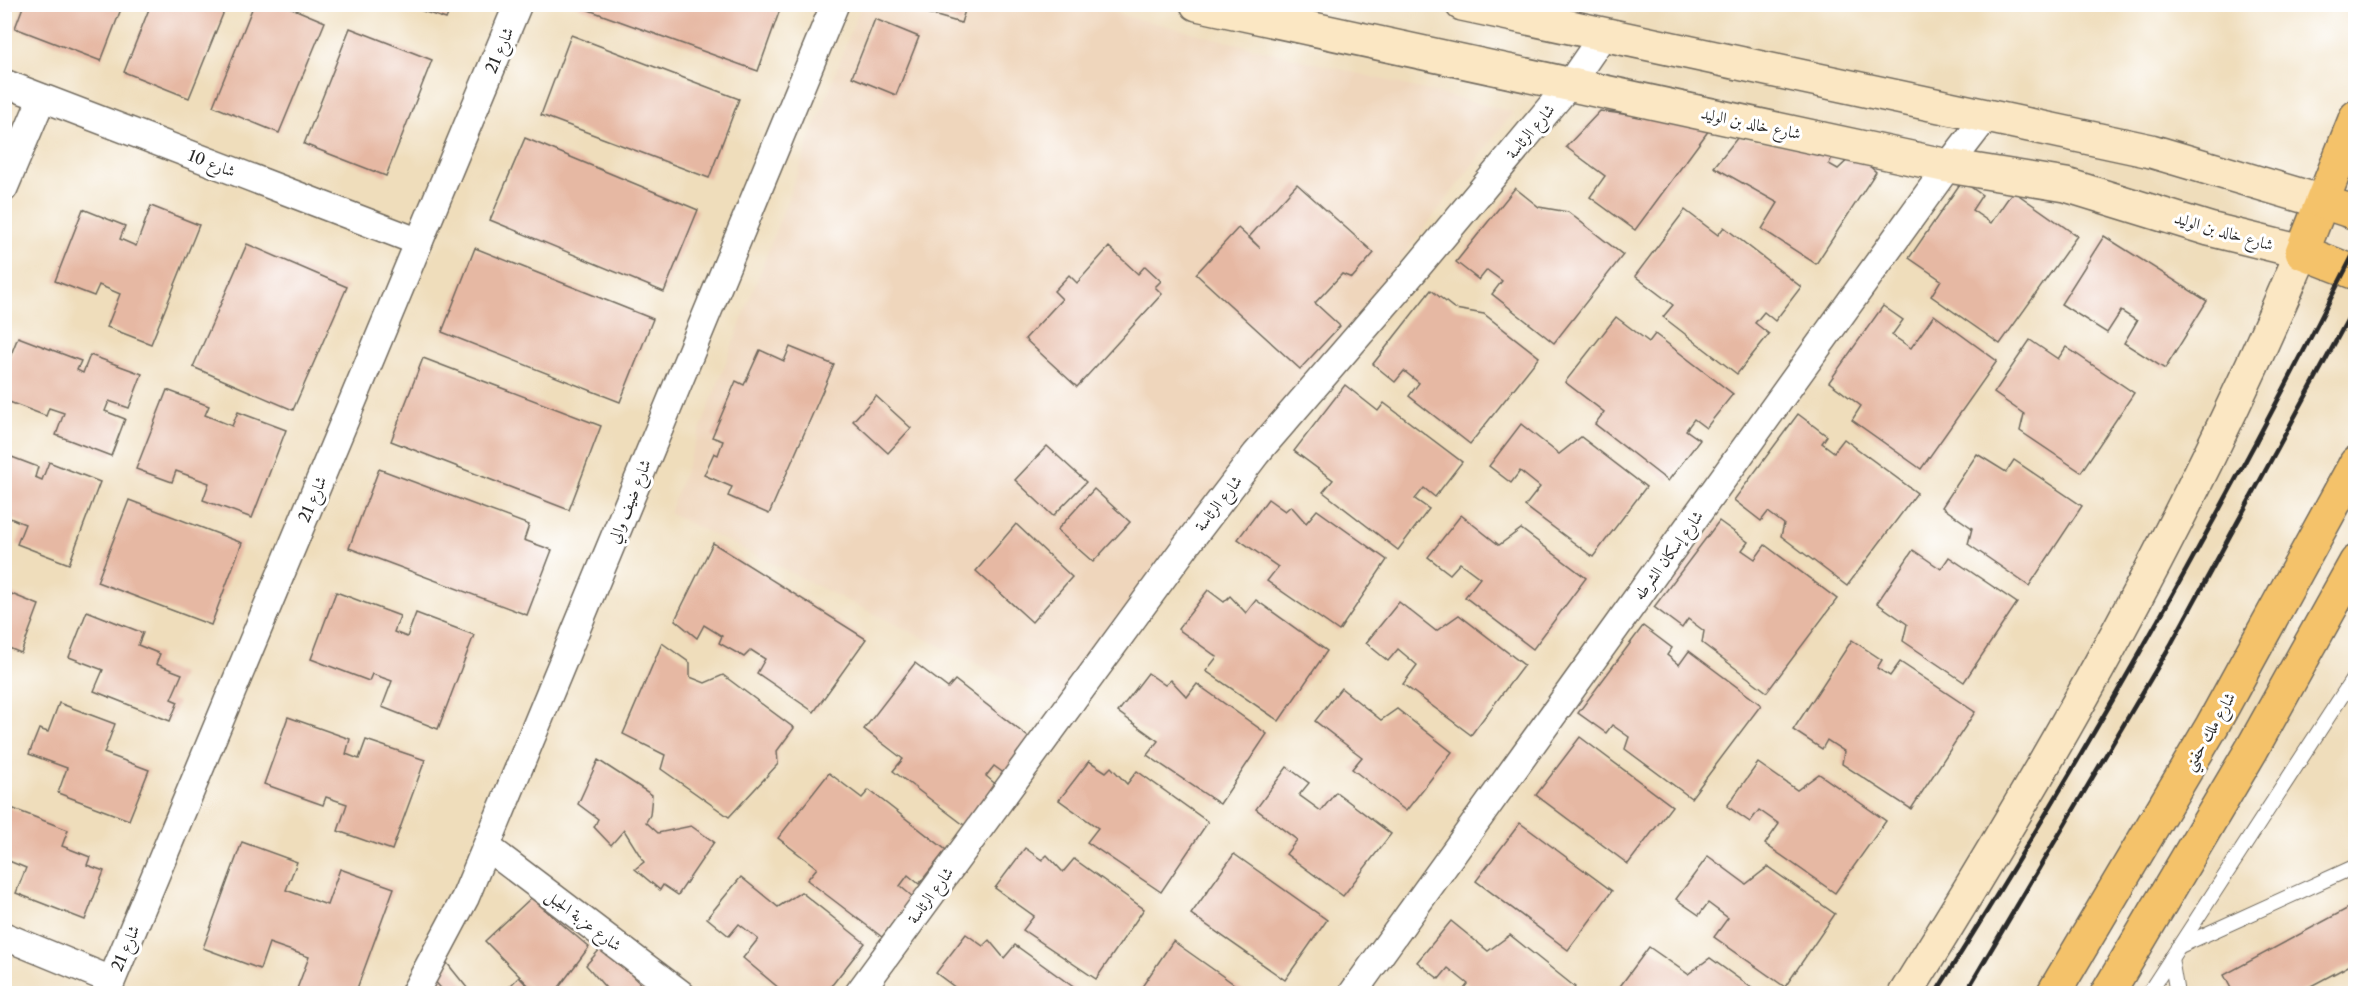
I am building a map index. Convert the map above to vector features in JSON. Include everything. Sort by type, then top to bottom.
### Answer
[{"type":"highway","points":[[2355,117],[2302,252],[2355,273]]},
{"type":"highway","points":[[2323,202],[2355,213]]},
{"type":"highway","name":"شارع ملك حفني","points":[[2053,993],[2212,726],[2355,463]]},
{"type":"highway","points":[[2107,993],[2252,749],[2355,562]]},
{"type":"street","name":"شارع 21","points":[[109,987],[518,4]]},
{"type":"street","name":"شارع ضيف والي","points":[[414,993],[465,898],[487,847],[834,4]]},
{"type":"street","name":"شارع خالد بن الوليد","points":[[1197,4],[1948,166],[2066,185],[2209,229],[2302,252]]},
{"type":"street","points":[[1462,4],[2151,151],[2323,202]]},
{"type":"street","name":"شارع الرئاسة","points":[[858,993],[1188,543],[1256,454],[1409,277],[1569,85],[1604,34]]},
{"type":"street","name":"شارع 10","points":[[4,83],[419,242]]},
{"type":"street","points":[[4,188],[42,98]]},
{"type":"street","name":"شارع إسكان الشرطه","points":[[1353,993],[1985,117]]},
{"type":"street","points":[[1905,993],[2043,767],[2107,653],[2225,422],[2302,252]]},
{"type":"street","name":"شارع عزبة الجبل","points":[[487,847],[681,993]]},
{"type":"street","points":[[4,936],[109,987]]},
{"type":"lane","points":[[2148,993],[2355,674]]},
{"type":"lane","points":[[2175,952],[2355,866]]},
{"type":"lane","points":[[2175,952],[2177,993]]},
{"type":"shaded area","points":[[861,5],[1081,5],[1513,112],[1060,705],[669,513]]},
{"type":"building","points":[[24,4],[123,4],[101,61],[15,28]]},
{"type":"building","points":[[151,4],[227,4],[189,98],[124,72]]},
{"type":"building","points":[[254,4],[282,4],[325,22],[279,133],[213,106]]},
{"type":"building","points":[[572,4],[782,4],[758,71]]},
{"type":"building","points":[[895,4],[967,4],[961,23]]},
{"type":"building","points":[[405,5],[452,5],[446,19]]},
{"type":"building","points":[[875,19],[919,37],[896,95],[852,77]]},
{"type":"building","points":[[350,28],[432,60],[386,176],[304,144]]},
{"type":"building","points":[[571,35],[739,99],[709,178],[541,115]]},
{"type":"building","points":[[1600,111],[1712,126],[1635,230],[1590,197],[1605,176],[1566,147]]},
{"type":"building","points":[[1738,137],[1834,153],[1829,164],[1838,169],[1855,153],[1876,172],[1816,264],[1762,229],[1778,203],[1714,167]]},
{"type":"building","points":[[525,138],[698,210],[664,292],[490,220]]},
{"type":"building","points":[[1962,181],[1982,195],[1972,210],[1991,223],[2013,191],[2077,236],[2000,344],[1931,296],[1941,280],[1909,258]]},
{"type":"building","points":[[1297,184],[1374,253],[1352,278],[1342,274],[1315,303],[1340,326],[1300,369],[1196,274],[1238,228],[1260,248],[1249,237]]},
{"type":"building","points":[[1515,188],[1539,207],[1568,212],[1623,255],[1554,343],[1492,294],[1502,281],[1487,270],[1479,280],[1456,262]]},
{"type":"building","points":[[151,206],[199,225],[151,344],[107,327],[120,294],[99,285],[94,296],[55,281],[83,209],[125,226],[120,239],[136,246]]},
{"type":"building","points":[[1685,210],[1718,235],[1724,227],[1801,287],[1775,321],[1764,312],[1755,323],[1769,334],[1737,374],[1663,317],[1673,305],[1635,276]]},
{"type":"building","points":[[2104,236],[2207,301],[2165,369],[2124,343],[2137,321],[2121,311],[2107,333],[2061,304]]},
{"type":"building","points":[[247,244],[347,287],[293,410],[193,367]]},
{"type":"building","points":[[1109,247],[1138,274],[1145,266],[1161,281],[1155,287],[1162,294],[1077,387],[1025,339],[1062,299],[1054,291],[1069,275],[1077,283]]},
{"type":"building","points":[[475,248],[653,319],[620,402],[442,332]]},
{"type":"building","points":[[1431,290],[1455,309],[1484,314],[1539,357],[1470,444],[1409,396],[1419,383],[1404,371],[1395,382],[1373,364]]},
{"type":"building","points":[[1883,306],[1903,320],[1892,335],[1911,348],[1934,315],[1997,361],[1921,469],[1852,420],[1861,406],[1829,382]]},
{"type":"building","points":[[1616,317],[1649,342],[1655,334],[1733,394],[1706,428],[1694,419],[1686,430],[1700,440],[1668,481],[1595,424],[1604,412],[1565,382]]},
{"type":"building","points":[[18,337],[81,361],[77,370],[83,373],[90,355],[142,374],[129,408],[109,401],[105,411],[125,419],[111,456],[56,435],[64,413],[49,408],[46,416],[4,400],[4,372]]},
{"type":"building","points":[[2030,340],[2058,359],[2066,347],[2134,393],[2081,472],[2020,431],[2024,414],[1994,393]]},
{"type":"building","points":[[790,347],[834,365],[769,514],[728,496],[732,487],[704,475],[714,453],[718,455],[723,441],[712,437],[736,381],[744,385],[760,350],[784,361]]},
{"type":"building","points":[[423,358],[601,426],[569,510],[391,441]]},
{"type":"building","points":[[1345,385],[1378,411],[1384,403],[1462,462],[1435,497],[1424,488],[1415,499],[1429,509],[1398,550],[1323,492],[1333,480],[1294,451]]},
{"type":"building","points":[[167,390],[209,406],[205,415],[232,426],[238,412],[286,430],[252,518],[203,500],[209,483],[176,471],[172,482],[136,469]]},
{"type":"building","points":[[876,396],[911,428],[888,453],[853,421]]},
{"type":"building","points":[[1798,414],[1827,436],[1822,443],[1834,452],[1844,439],[1917,493],[1847,586],[1781,536],[1784,524],[1768,512],[1761,521],[1734,500]]},
{"type":"building","points":[[1521,424],[1559,454],[1581,437],[1646,487],[1593,557],[1525,506],[1540,487],[1520,471],[1511,483],[1489,466]]},
{"type":"building","points":[[1047,446],[1086,482],[1053,516],[1015,480]]},
{"type":"building","points":[[4,454],[38,467],[35,477],[42,480],[49,462],[100,482],[69,564],[17,544],[25,524],[10,518],[7,527],[4,526]]},
{"type":"building","points":[[1977,454],[2006,472],[2014,460],[2082,506],[2029,586],[1968,544],[1972,528],[1942,507]]},
{"type":"building","points":[[379,469],[529,525],[524,540],[552,550],[527,615],[349,548]]},
{"type":"building","points":[[1094,489],[1130,522],[1093,562],[1057,530]]},
{"type":"building","points":[[1268,499],[1285,511],[1291,506],[1306,523],[1317,510],[1387,560],[1339,631],[1267,581],[1278,567],[1238,539]]},
{"type":"building","points":[[129,500],[242,543],[211,625],[97,582]]},
{"type":"building","points":[[1461,515],[1499,545],[1521,529],[1586,578],[1533,649],[1465,597],[1480,578],[1460,563],[1450,574],[1428,557]]},
{"type":"building","points":[[1719,521],[1748,542],[1742,550],[1755,559],[1765,545],[1837,599],[1767,692],[1702,643],[1704,631],[1688,619],[1682,628],[1654,607]]},
{"type":"building","points":[[1016,524],[1072,577],[1032,622],[976,571]]},
{"type":"building","points":[[713,543],[866,639],[814,712],[757,673],[765,659],[751,650],[744,657],[719,643],[722,636],[704,625],[697,638],[675,620]]},
{"type":"building","points":[[1913,550],[1941,569],[1949,557],[2017,603],[1964,682],[1903,641],[1907,624],[1877,603]]},
{"type":"building","points":[[1208,590],[1224,602],[1230,596],[1246,613],[1256,600],[1327,651],[1279,721],[1206,671],[1217,657],[1178,629]]},
{"type":"building","points":[[4,591],[39,605],[21,653],[4,646]]},
{"type":"building","points":[[336,592],[400,616],[394,632],[407,637],[416,613],[474,635],[438,729],[382,707],[392,681],[372,674],[369,681],[311,659]]},
{"type":"building","points":[[1399,602],[1436,631],[1459,615],[1524,665],[1471,735],[1403,684],[1417,665],[1398,649],[1388,661],[1366,643]]},
{"type":"building","points":[[87,611],[143,633],[138,645],[160,654],[156,664],[182,674],[171,699],[178,702],[170,721],[94,691],[103,670],[69,657]]},
{"type":"building","points":[[1643,626],[1672,648],[1667,655],[1679,665],[1689,651],[1761,705],[1691,798],[1625,749],[1629,737],[1612,725],[1606,733],[1578,713]]},
{"type":"building","points":[[1852,640],[1882,660],[1877,668],[1890,676],[1900,662],[1975,712],[1911,809],[1842,764],[1844,751],[1827,740],[1822,749],[1793,730]]},
{"type":"building","points":[[662,643],[690,663],[690,677],[705,683],[723,675],[794,728],[777,751],[778,764],[729,817],[661,769],[665,755],[623,734]]},
{"type":"building","points":[[915,663],[948,688],[955,680],[1032,740],[1005,774],[994,766],[986,776],[999,787],[968,828],[893,771],[903,759],[864,729]]},
{"type":"building","points":[[1148,673],[1165,685],[1171,680],[1187,697],[1197,684],[1267,734],[1220,804],[1147,755],[1158,741],[1118,712]]},
{"type":"building","points":[[1341,688],[1381,720],[1397,709],[1452,752],[1406,811],[1352,769],[1362,757],[1315,721]]},
{"type":"building","points":[[59,703],[115,724],[104,753],[149,770],[129,820],[58,793],[67,768],[29,754],[39,729],[48,732]]},
{"type":"building","points":[[288,717],[350,739],[346,754],[359,759],[366,740],[425,760],[392,850],[338,831],[347,804],[326,797],[323,805],[264,784]]},
{"type":"building","points":[[1580,737],[1672,806],[1628,864],[1536,795]]},
{"type":"building","points":[[598,760],[652,795],[650,815],[646,822],[658,833],[691,826],[714,842],[678,895],[663,885],[660,890],[635,869],[644,862],[624,830],[611,845],[594,827],[598,819],[578,804]]},
{"type":"building","points":[[1089,761],[1106,772],[1111,767],[1127,784],[1137,771],[1208,822],[1161,892],[1087,842],[1098,828],[1059,800]]},
{"type":"building","points":[[1758,763],[1797,790],[1819,774],[1886,821],[1835,893],[1765,844],[1779,824],[1759,810],[1750,822],[1727,806]]},
{"type":"building","points":[[1287,767],[1309,783],[1299,795],[1321,811],[1336,792],[1391,834],[1343,896],[1286,854],[1297,840],[1256,809]]},
{"type":"building","points":[[829,773],[862,798],[869,790],[946,850],[919,884],[908,875],[900,886],[913,897],[882,937],[807,880],[817,868],[778,838]]},
{"type":"building","points":[[6,806],[68,830],[62,846],[90,857],[87,865],[104,871],[85,920],[16,893],[26,868],[4,859]]},
{"type":"building","points":[[1520,823],[1612,891],[1568,950],[1476,881]]},
{"type":"building","points":[[242,842],[297,862],[286,890],[327,905],[340,869],[394,888],[355,994],[295,994],[309,957],[269,943],[260,969],[203,948]]},
{"type":"building","points":[[1025,848],[1042,860],[1047,855],[1063,872],[1074,859],[1144,909],[1096,979],[1023,930],[1034,916],[995,888]]},
{"type":"building","points":[[1234,854],[1327,920],[1285,980],[1191,914]]},
{"type":"building","points":[[1708,856],[1746,884],[1768,867],[1835,914],[1785,987],[1714,937],[1728,918],[1708,903],[1699,915],[1676,899]]},
{"type":"building","points":[[741,877],[778,907],[801,892],[865,943],[825,994],[786,994],[743,958],[758,939],[739,924],[729,936],[707,918]]},
{"type":"building","points":[[531,898],[589,947],[554,994],[537,994],[485,941]]},
{"type":"building","points":[[2356,904],[2356,962],[2296,994],[2234,994],[2224,975]]},
{"type":"building","points":[[1451,921],[1488,951],[1510,935],[1575,987],[1569,994],[1460,994],[1468,984],[1448,968],[1439,979],[1417,962]]},
{"type":"building","points":[[966,934],[983,946],[989,940],[1004,958],[1015,945],[1083,994],[964,994],[936,973]]},
{"type":"building","points":[[1173,941],[1248,994],[1137,994]]},
{"type":"building","points":[[602,947],[651,994],[611,994],[586,965]]},
{"type":"building","points":[[1649,947],[1688,974],[1710,958],[1760,994],[1624,994],[1618,989]]},
{"type":"building","points":[[447,963],[472,994],[446,994],[432,978]]},
{"type":"building","points":[[519,977],[535,994],[502,994]]},
{"type":"railway","points":[[1935,994],[2047,812],[2154,627],[2257,439],[2356,249]]},
{"type":"railway","points":[[1965,994],[2170,646],[2356,304]]}]
